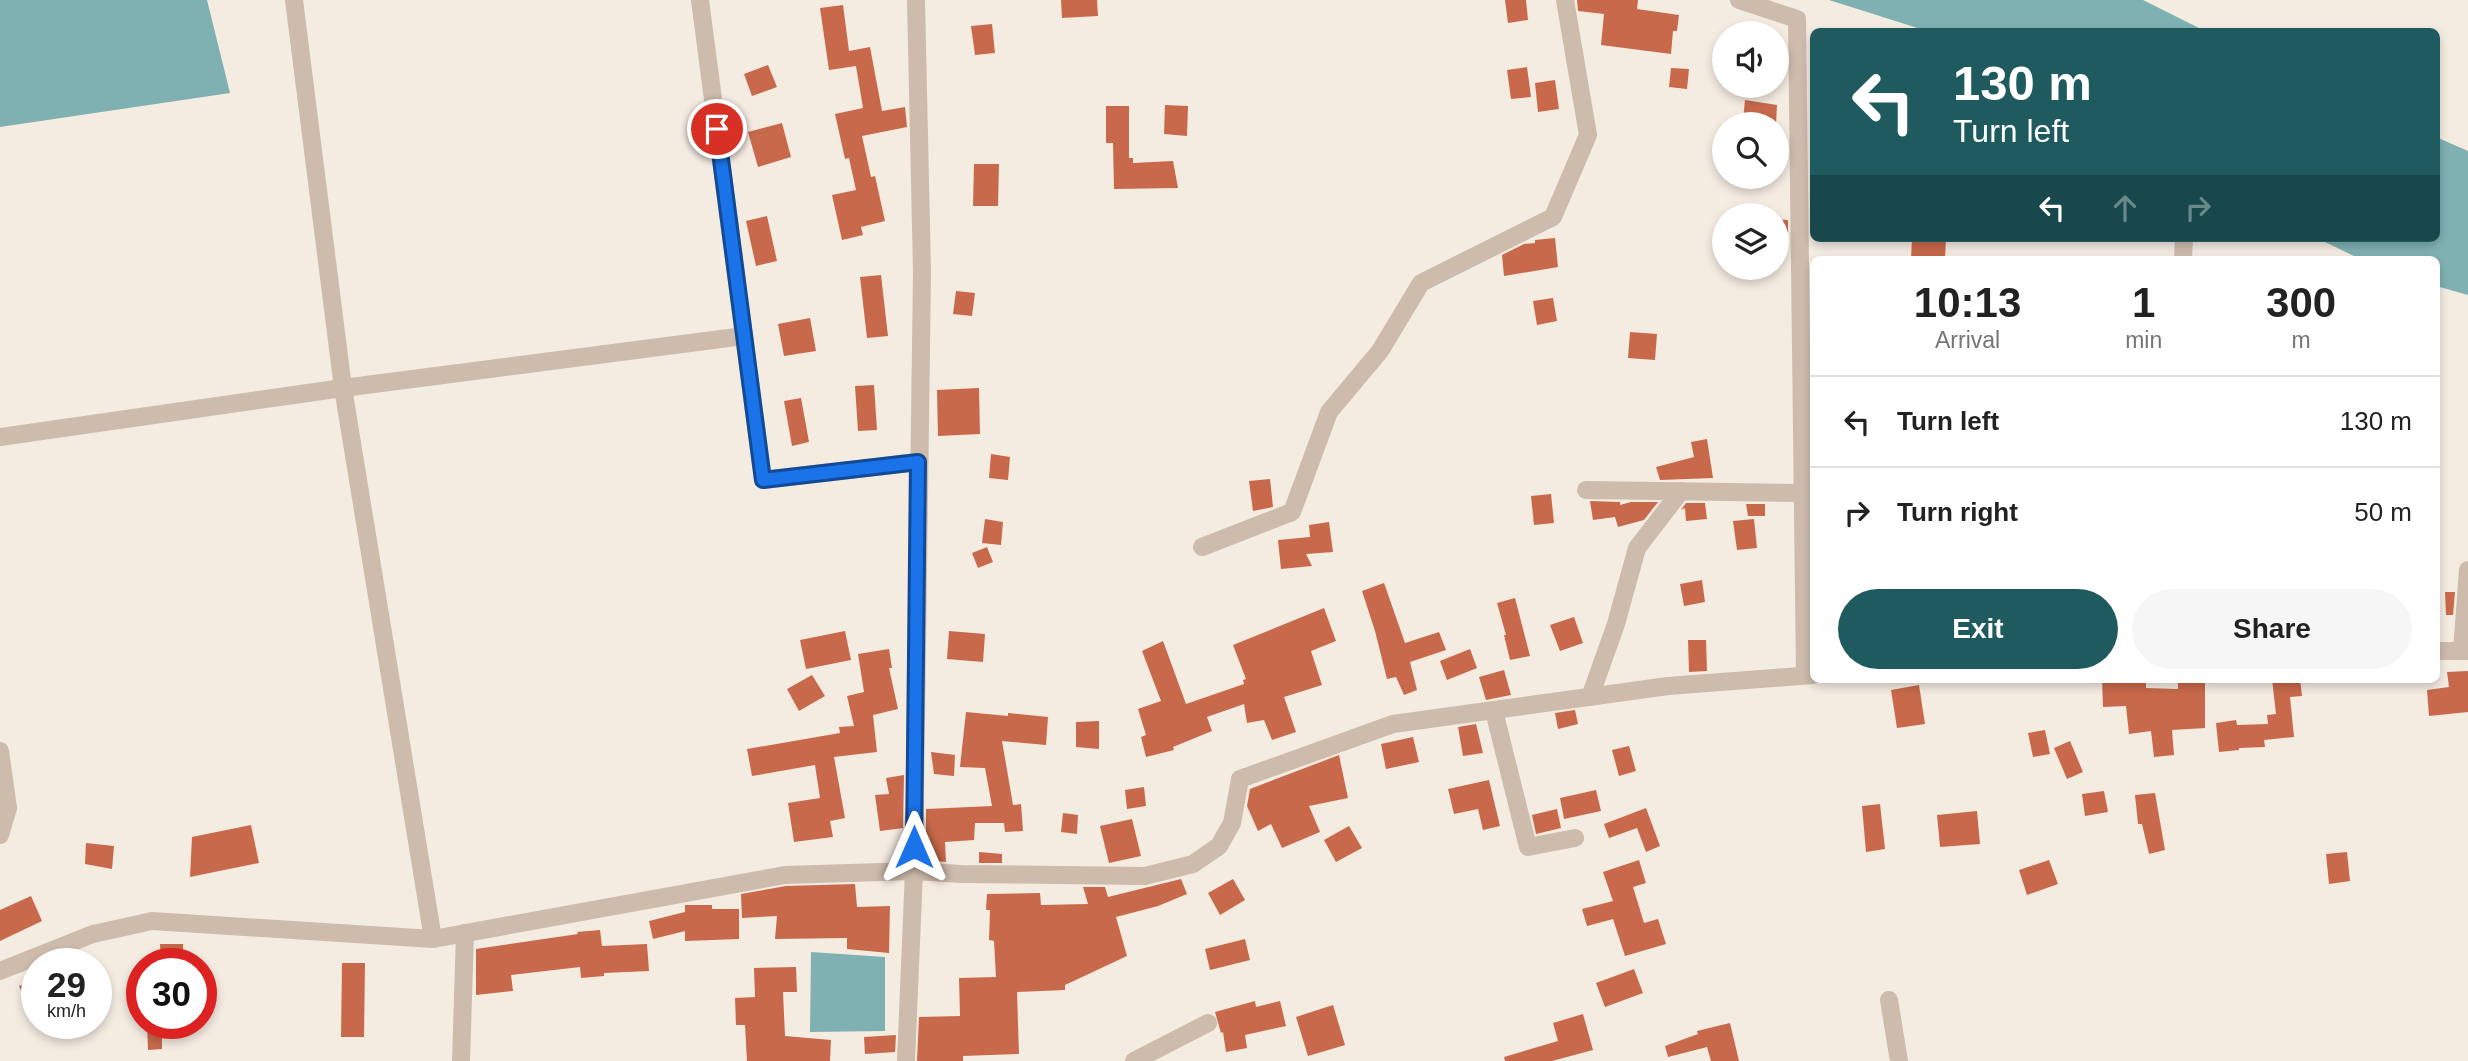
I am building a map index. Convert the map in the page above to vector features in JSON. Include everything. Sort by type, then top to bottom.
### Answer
[{"type":"street","points":[[294,0],[343,388],[433,939]]},
{"type":"street","points":[[700,0],[763,480],[918,462]]},
{"type":"street","points":[[906,1061],[914,871],[922,272],[916,0]]},
{"type":"street","points":[[1202,547],[1292,512],[1329,412],[1380,351],[1421,283],[1553,216],[1588,135],[1565,0]]},
{"type":"street","points":[[0,971],[93,934],[152,921],[433,939],[785,875],[914,871],[1145,876],[1193,864],[1219,846],[1232,823],[1240,779],[1393,724],[1668,687],[1809,675],[1803,493],[1797,19],[1739,0]]},
{"type":"street","points":[[0,437],[744,335]]},
{"type":"street","points":[[1586,490],[1803,493]]},
{"type":"street","points":[[1590,697],[1616,624],[1637,548],[1681,491]]},
{"type":"street","points":[[2440,651],[2465,651],[2468,570]]},
{"type":"street","points":[[1494,711],[1528,847],[1574,838]]},
{"type":"street","points":[[0,751],[4,808],[0,835]]},
{"type":"street","points":[[461,1061],[465,933]]},
{"type":"street","points":[[1889,1000],[1899,1061]]},
{"type":"street","points":[[1134,1061],[1208,1023]]},
{"type":"water","points":[[0,0],[207,0],[230,93],[0,127]]},
{"type":"water","points":[[1829,0],[2143,0],[2199,28],[1918,28]]},
{"type":"water","points":[[2440,139],[2468,151],[2468,295],[2440,287],[2440,256],[2354,256],[2325,242],[2440,242]]},
{"type":"water","points":[[811,952],[885,957],[885,1031],[810,1032]]},
{"type":"building","points":[[1061,0],[1097,0],[1098,16],[1062,18]]},
{"type":"building","points":[[1505,0],[1526,0],[1528,20],[1508,23]]},
{"type":"building","points":[[1577,0],[1638,0],[1637,9],[1679,15],[1677,31],[1673,31],[1671,54],[1601,45],[1604,14],[1578,11]]},
{"type":"building","points":[[843,5],[849,51],[870,47],[882,111],[905,107],[907,127],[862,136],[871,177],[875,176],[885,221],[861,227],[863,235],[842,240],[832,195],[856,190],[849,158],[845,159],[835,114],[863,108],[856,66],[829,70],[820,8]]},
{"type":"building","points":[[992,24],[995,53],[975,55],[971,26]]},
{"type":"building","points":[[768,65],[777,87],[752,96],[744,74]]},
{"type":"building","points":[[1527,67],[1531,97],[1511,99],[1507,70]]},
{"type":"building","points":[[1671,68],[1689,69],[1687,89],[1669,87]]},
{"type":"building","points":[[1555,80],[1559,109],[1538,112],[1535,83]]},
{"type":"building","points":[[1745,100],[1777,105],[1777,112],[1744,112]]},
{"type":"building","points":[[1165,105],[1188,106],[1187,136],[1164,134]]},
{"type":"building","points":[[1106,106],[1129,106],[1129,158],[1133,158],[1133,163],[1173,161],[1178,188],[1114,189],[1113,143],[1106,143]]},
{"type":"building","points":[[782,123],[791,157],[758,167],[748,132]]},
{"type":"building","points":[[974,164],[999,164],[998,206],[973,206]]},
{"type":"building","points":[[767,216],[777,261],[756,266],[746,221]]},
{"type":"building","points":[[1555,238],[1558,267],[1504,276],[1502,255],[1524,244],[1535,243],[1535,240]]},
{"type":"building","points":[[1912,242],[1946,242],[1945,256],[1911,256]]},
{"type":"building","points":[[881,275],[888,336],[867,338],[860,277]]},
{"type":"building","points":[[956,291],[975,293],[972,316],[953,314]]},
{"type":"building","points":[[1553,298],[1557,321],[1537,325],[1533,301]]},
{"type":"building","points":[[810,318],[816,351],[784,356],[778,324]]},
{"type":"building","points":[[1630,332],[1657,334],[1655,360],[1628,358]]},
{"type":"building","points":[[874,385],[877,430],[858,431],[855,386]]},
{"type":"building","points":[[979,388],[980,434],[938,436],[937,390]]},
{"type":"building","points":[[801,398],[809,442],[792,446],[784,401]]},
{"type":"building","points":[[1707,439],[1713,478],[1660,480],[1656,467],[1694,457],[1691,442]]},
{"type":"building","points":[[991,454],[1010,457],[1008,480],[989,478]]},
{"type":"building","points":[[1270,479],[1273,507],[1253,511],[1249,481]]},
{"type":"building","points":[[1551,494],[1554,523],[1534,525],[1531,496]]},
{"type":"building","points":[[1590,501],[1620,502],[1620,505],[1631,502],[1658,502],[1644,520],[1618,527],[1615,517],[1593,520]]},
{"type":"building","points":[[1686,503],[1705,503],[1707,519],[1686,521],[1685,508],[1681,510]]},
{"type":"building","points":[[1746,504],[1765,504],[1765,516],[1748,516]]},
{"type":"building","points":[[985,519],[1003,522],[1001,545],[982,543]]},
{"type":"building","points":[[1754,519],[1757,548],[1737,550],[1733,521]]},
{"type":"building","points":[[1329,522],[1333,552],[1306,554],[1312,566],[1281,569],[1278,540],[1310,537],[1309,525]]},
{"type":"building","points":[[987,547],[993,562],[978,568],[972,553]]},
{"type":"building","points":[[1702,580],[1705,602],[1684,606],[1680,584]]},
{"type":"building","points":[[1384,583],[1405,643],[1439,632],[1446,650],[1410,662],[1417,690],[1404,695],[1396,677],[1387,679],[1362,591]]},
{"type":"building","points":[[2445,592],[2455,592],[2453,615],[2446,615]]},
{"type":"building","points":[[1515,598],[1530,656],[1510,660],[1497,603]]},
{"type":"building","points":[[1324,608],[1336,641],[1311,651],[1322,685],[1284,697],[1296,732],[1272,740],[1264,720],[1247,723],[1244,704],[1207,717],[1212,731],[1173,747],[1174,750],[1146,757],[1141,737],[1146,735],[1138,709],[1161,701],[1142,651],[1163,641],[1186,704],[1244,684],[1243,680],[1246,679],[1233,645]]},
{"type":"building","points":[[1574,617],[1583,643],[1560,651],[1550,625]]},
{"type":"building","points":[[845,631],[851,660],[806,669],[800,640]]},
{"type":"building","points":[[949,631],[985,634],[983,662],[947,659]]},
{"type":"building","points":[[1688,640],[1706,640],[1707,671],[1689,672]]},
{"type":"building","points":[[889,649],[892,668],[889,668],[898,709],[873,715],[877,752],[834,757],[845,818],[830,821],[833,837],[794,842],[788,803],[820,798],[815,765],[752,776],[747,749],[840,733],[839,727],[854,726],[847,696],[864,692],[858,654]]},
{"type":"building","points":[[1470,649],[1477,668],[1447,680],[1440,661]]},
{"type":"building","points":[[1504,670],[1511,695],[1486,700],[1479,677]]},
{"type":"building","points":[[2468,671],[2468,712],[2429,716],[2427,690],[2449,687],[2447,672]]},
{"type":"building","points":[[812,675],[825,696],[799,711],[787,689]]},
{"type":"building","points":[[2102,683],[2146,683],[2146,688],[2178,689],[2178,683],[2205,683],[2205,728],[2172,730],[2174,755],[2154,757],[2151,731],[2129,734],[2126,706],[2103,707]]},
{"type":"building","points":[[2272,683],[2300,683],[2302,696],[2290,697],[2294,737],[2264,740],[2265,747],[2219,752],[2216,723],[2236,720],[2237,725],[2268,724],[2267,715],[2276,714]]},
{"type":"building","points":[[1919,685],[1925,724],[1897,728],[1891,690]]},
{"type":"building","points":[[1575,710],[1578,724],[1558,729],[1555,713]]},
{"type":"building","points":[[966,712],[1048,717],[1046,745],[1002,741],[1013,805],[1021,804],[1023,831],[1005,832],[1004,823],[975,823],[974,840],[945,842],[946,862],[926,860],[926,809],[992,806],[985,768],[960,767]]},
{"type":"building","points":[[1099,721],[1099,749],[1076,747],[1076,722]]},
{"type":"building","points":[[1476,724],[1483,753],[1463,756],[1458,727]]},
{"type":"building","points":[[2045,730],[2050,754],[2033,757],[2028,733]]},
{"type":"building","points":[[1413,737],[1419,762],[1386,769],[1381,744]]},
{"type":"building","points":[[2070,741],[2083,772],[2067,779],[2054,748]]},
{"type":"building","points":[[1629,746],[1636,771],[1619,776],[1612,750]]},
{"type":"building","points":[[931,752],[955,755],[954,776],[934,774]]},
{"type":"building","points":[[1339,755],[1348,798],[1309,806],[1320,832],[1282,848],[1271,824],[1258,831],[1247,806],[1250,789]]},
{"type":"building","points":[[904,775],[903,828],[880,831],[875,795],[889,794],[886,778]]},
{"type":"building","points":[[1489,780],[1500,826],[1483,830],[1478,809],[1454,814],[1448,789]]},
{"type":"building","points":[[1144,787],[1146,806],[1127,809],[1125,790]]},
{"type":"building","points":[[1596,790],[1601,811],[1564,819],[1560,798]]},
{"type":"building","points":[[2104,791],[2108,812],[2085,816],[2082,794]]},
{"type":"building","points":[[2155,793],[2165,850],[2149,854],[2142,824],[2138,824],[2135,795]]},
{"type":"building","points":[[1880,804],[1885,849],[1866,852],[1862,806]]},
{"type":"building","points":[[1646,808],[1660,846],[1646,852],[1637,828],[1609,838],[1604,824]]},
{"type":"building","points":[[1557,809],[1561,828],[1536,834],[1532,815]]},
{"type":"building","points":[[1977,811],[1980,844],[1940,847],[1937,815]]},
{"type":"building","points":[[1063,813],[1078,815],[1077,834],[1061,832]]},
{"type":"building","points":[[1132,819],[1141,856],[1109,863],[1100,826]]},
{"type":"building","points":[[251,825],[259,863],[190,877],[192,837]]},
{"type":"building","points":[[1349,826],[1362,848],[1336,862],[1324,840]]},
{"type":"building","points":[[86,843],[114,846],[112,869],[85,864]]},
{"type":"building","points":[[979,852],[1002,854],[1002,863],[979,863]]},
{"type":"building","points":[[2347,852],[2350,881],[2329,884],[2326,854]]},
{"type":"building","points":[[1639,860],[1646,883],[1633,887],[1644,923],[1658,919],[1666,944],[1625,956],[1613,919],[1587,926],[1582,909],[1613,901],[1603,872]]},
{"type":"building","points":[[2049,860],[2058,884],[2027,895],[2019,870]]},
{"type":"building","points":[[1181,879],[1187,894],[1158,906],[1116,917],[1127,956],[1065,985],[1065,990],[1017,992],[1019,1054],[963,1056],[963,1061],[917,1061],[919,1017],[960,1016],[959,978],[996,977],[994,941],[989,940],[990,910],[986,910],[987,894],[1040,893],[1041,905],[1088,904],[1083,887],[1105,887],[1108,897]]},
{"type":"building","points":[[1233,879],[1245,900],[1220,915],[1208,893]]},
{"type":"building","points":[[855,884],[857,907],[890,906],[889,953],[847,949],[847,938],[775,939],[777,916],[742,918],[741,894],[786,886]]},
{"type":"building","points":[[31,896],[42,921],[0,941],[0,910]]},
{"type":"building","points":[[685,905],[739,909],[739,939],[685,941],[685,931],[653,939],[649,921],[685,912]]},
{"type":"building","points":[[600,930],[602,946],[647,944],[649,971],[604,973],[604,976],[581,978],[580,967],[511,975],[513,991],[476,995],[476,949]]},
{"type":"building","points":[[1245,939],[1250,960],[1210,970],[1205,949]]},
{"type":"building","points":[[160,944],[183,944],[183,948],[160,948]]},
{"type":"building","points":[[342,963],[365,963],[364,1037],[341,1037]]},
{"type":"building","points":[[796,967],[797,992],[783,992],[785,1036],[831,1040],[830,1061],[747,1061],[745,1025],[736,1025],[735,998],[755,997],[754,968]]},
{"type":"building","points":[[1634,969],[1643,993],[1605,1007],[1596,983]]},
{"type":"building","points":[[1255,1001],[1256,1007],[1280,1001],[1286,1026],[1245,1035],[1247,1048],[1226,1052],[1223,1032],[1221,1033],[1215,1012]]},
{"type":"building","points":[[1333,1005],[1345,1045],[1308,1056],[1296,1017]]},
{"type":"building","points":[[1583,1014],[1593,1050],[1552,1061],[1505,1061],[1504,1057],[1558,1041],[1553,1023]]},
{"type":"building","points":[[1730,1023],[1739,1061],[1711,1061],[1707,1047],[1668,1057],[1665,1046],[1698,1034],[1697,1031]]},
{"type":"building","points":[[896,1035],[895,1052],[865,1054],[864,1037]]},
{"type":"building","points":[[148,1039],[162,1039],[162,1049],[148,1050]]},
{"type":"route","points":[[717,129],[763,480],[918,462],[914,847]]}]
